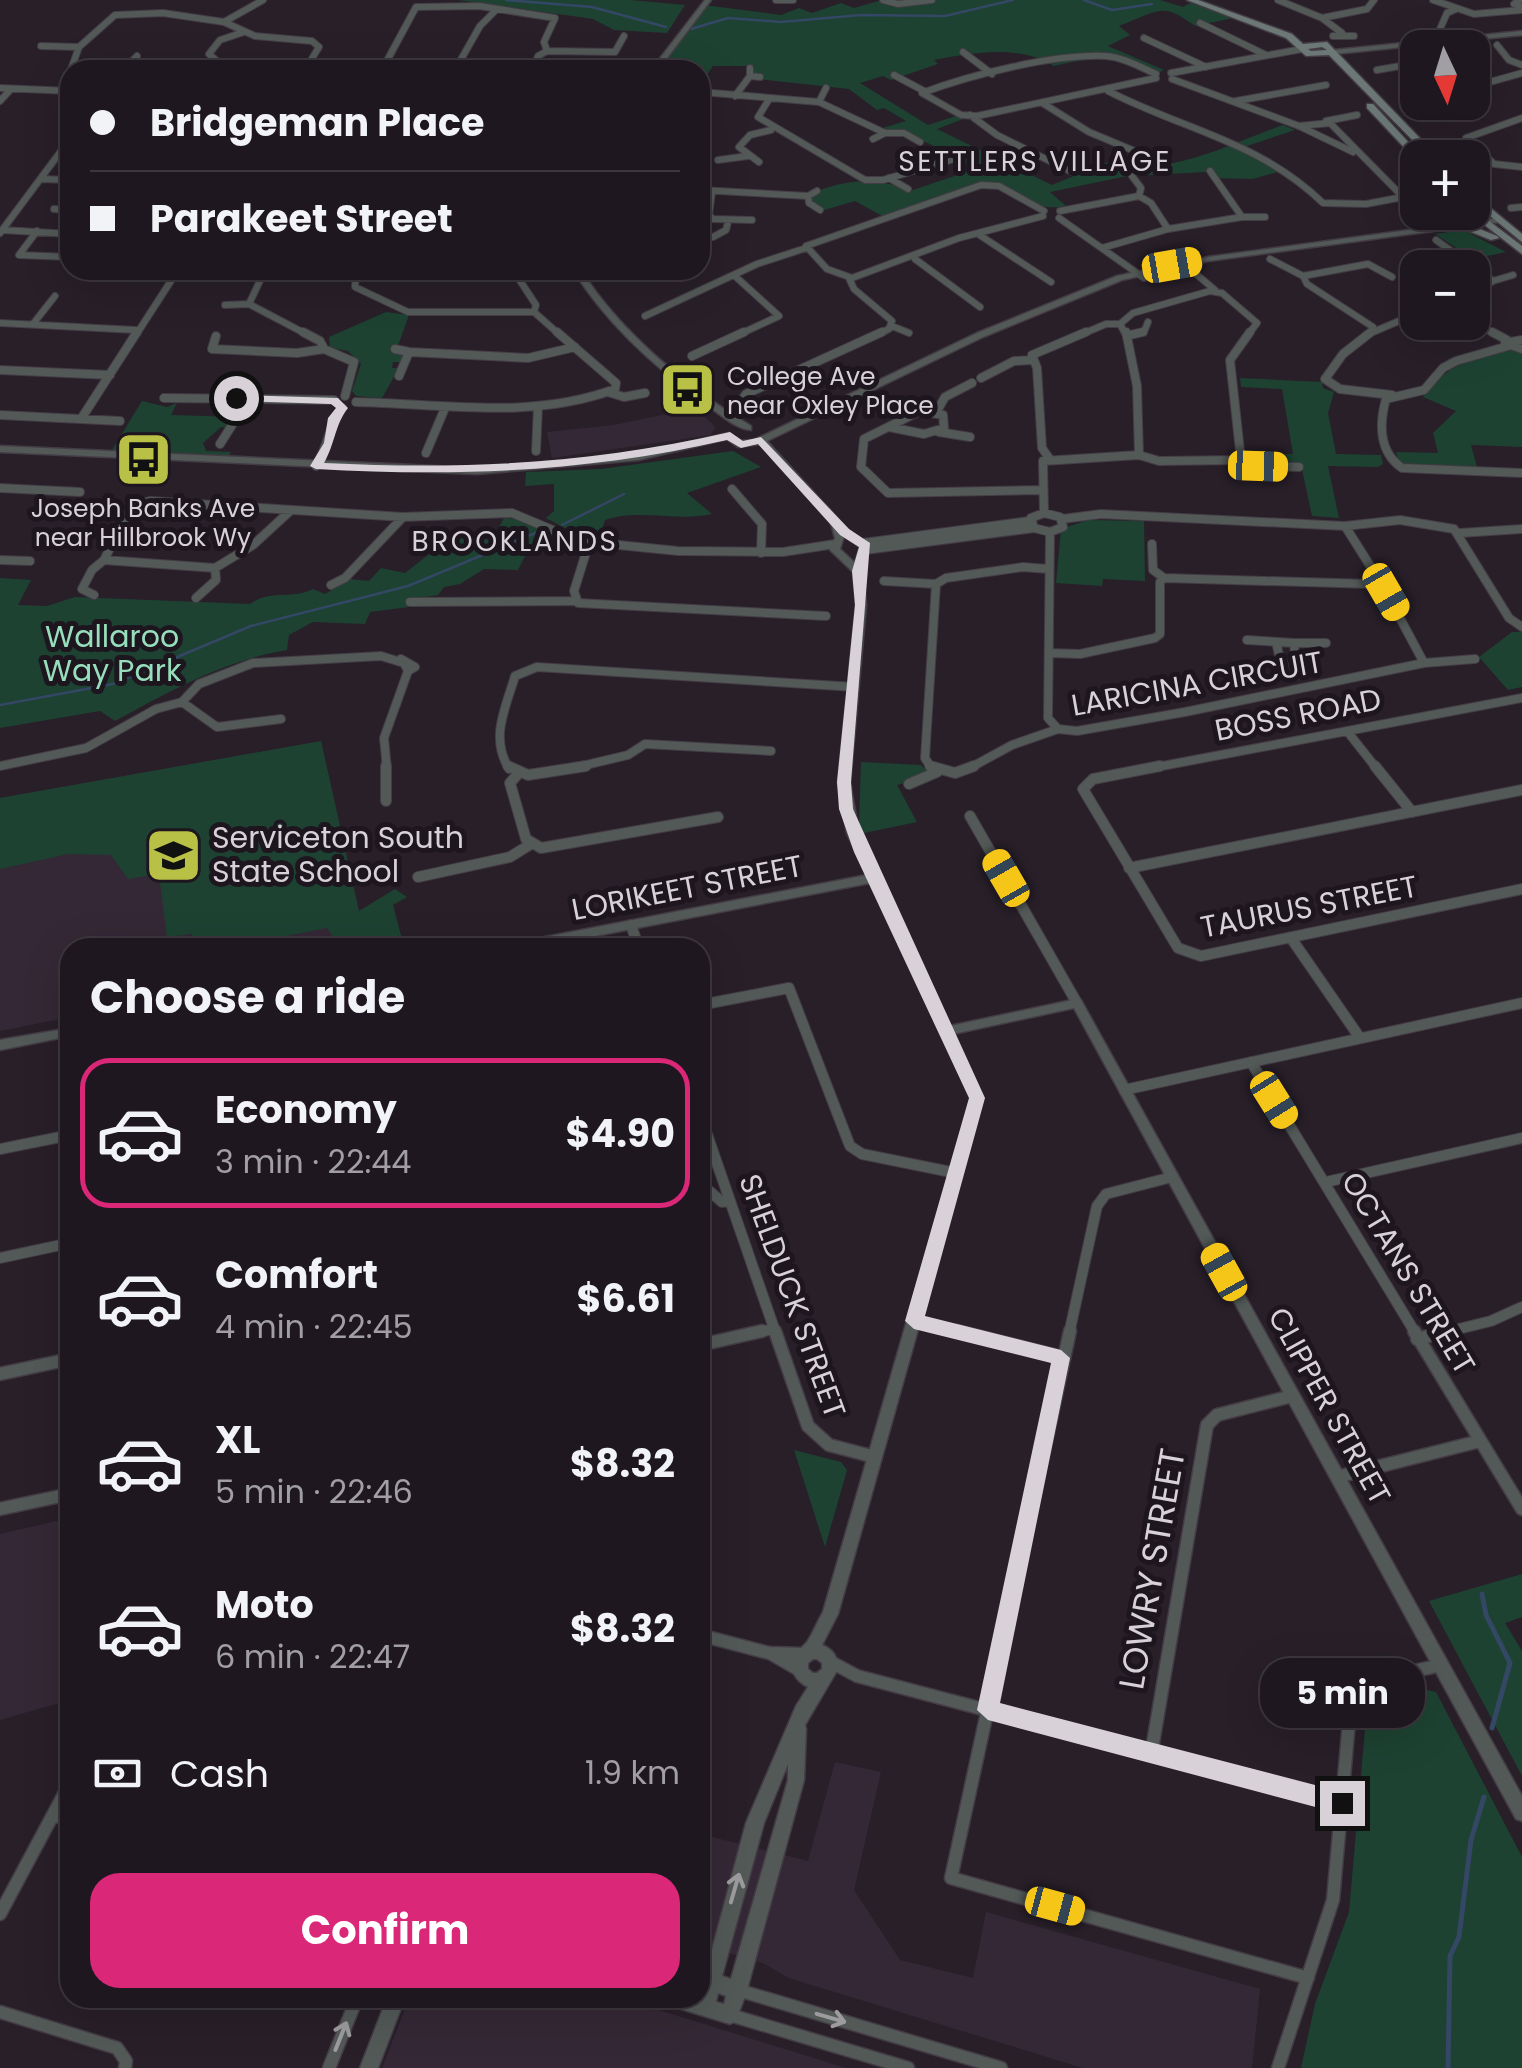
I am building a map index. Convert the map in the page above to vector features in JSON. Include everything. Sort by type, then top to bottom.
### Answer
[{"type":"main road","points":[[1191,0],[1252,19],[1289,36],[1340,72],[1403,140]]},
{"type":"main road","points":[[1203,0],[1330,46],[1418,140]]},
{"type":"main road","points":[[1307,51],[1330,46]]},
{"type":"main road","points":[[1307,51],[1330,46]]},
{"type":"main road","points":[[1490,213],[1522,251]]},
{"type":"main road","points":[[1490,224],[1517,242]]},
{"type":"main road","points":[[1475,230],[1517,242]]},
{"type":"street","points":[[224,22],[263,0]]},
{"type":"street","points":[[662,60],[708,0]]},
{"type":"street","points":[[776,0],[789,0],[796,9]]},
{"type":"street","points":[[883,0],[898,4],[932,0]]},
{"type":"street","points":[[1278,0],[1354,36]]},
{"type":"street","points":[[1322,18],[1367,9],[1374,0]]},
{"type":"street","points":[[1433,0],[1479,14],[1520,8]]},
{"type":"street","points":[[387,60],[412,6],[454,2],[555,18],[544,42],[546,50]]},
{"type":"street","points":[[1440,30],[1447,13],[1456,9]]},
{"type":"street","points":[[461,60],[480,26],[494,11]]},
{"type":"street","points":[[72,60],[112,16],[122,12],[163,13],[224,22],[244,32],[318,44],[310,60]]},
{"type":"street","points":[[1190,24],[1203,20],[1266,56]]},
{"type":"street","points":[[216,60],[208,54],[220,40],[244,32]]},
{"type":"street","points":[[1330,46],[1342,33]]},
{"type":"street","points":[[1330,46],[1522,33]]},
{"type":"street","points":[[537,60],[546,50],[618,54],[624,36]]},
{"type":"street","points":[[1144,38],[1207,68]]},
{"type":"street","points":[[1498,45],[1522,69]]},
{"type":"street","points":[[41,46],[79,48]]},
{"type":"street","points":[[970,115],[1108,91],[1156,76],[1307,51]]},
{"type":"street","points":[[963,52],[992,74]]},
{"type":"street","points":[[133,60],[137,56]]},
{"type":"street","points":[[903,72],[892,75],[924,91],[992,74],[1096,56],[1115,58],[1156,76]]},
{"type":"street","points":[[1377,70],[1400,66]]},
{"type":"street","points":[[1490,79],[1522,69]]},
{"type":"street","points":[[735,96],[750,72],[760,78]]},
{"type":"street","points":[[1171,76],[1300,126],[1354,152]]},
{"type":"street","points":[[1236,102],[1326,85]]},
{"type":"street","points":[[0,88],[60,91]]},
{"type":"street","points":[[819,102],[826,88]]},
{"type":"street","points":[[0,101],[11,89]]},
{"type":"street","points":[[924,91],[923,95],[970,115],[997,135],[1072,172]]},
{"type":"street","points":[[1108,91],[1142,110],[1232,142],[1297,176],[1329,205]]},
{"type":"street","points":[[710,92],[768,101],[819,102],[885,132],[904,133],[920,142]]},
{"type":"street","points":[[768,101],[758,117],[771,130],[790,136],[858,180],[889,178],[957,158]]},
{"type":"street","points":[[1044,104],[1089,132],[1168,164]]},
{"type":"street","points":[[1300,126],[1357,115]]},
{"type":"street","points":[[1522,118],[1466,138],[1494,164],[1522,167]]},
{"type":"street","points":[[1315,210],[1403,197],[1325,121]]},
{"type":"street","points":[[759,162],[739,147],[744,138],[771,130]]},
{"type":"street","points":[[873,140],[885,132]]},
{"type":"street","points":[[1,232],[60,153]]},
{"type":"street","points":[[718,160],[748,156]]},
{"type":"street","points":[[1230,174],[1213,173],[1242,217]]},
{"type":"street","points":[[1132,176],[1140,188],[1139,196]]},
{"type":"street","points":[[889,178],[908,190]]},
{"type":"street","points":[[41,179],[60,180]]},
{"type":"street","points":[[645,316],[757,264],[806,248],[832,233],[981,185],[999,186],[1044,213],[1060,215],[1139,196],[1151,203],[1168,229]]},
{"type":"street","points":[[752,220],[728,222],[710,215],[712,192],[808,196],[817,192]]},
{"type":"street","points":[[808,196],[809,203],[820,210]]},
{"type":"street","points":[[1511,208],[1522,208]]},
{"type":"street","points":[[54,210],[60,210]]},
{"type":"street","points":[[849,278],[1044,213]]},
{"type":"street","points":[[1060,215],[1140,275]]},
{"type":"street","points":[[1102,248],[1168,229],[1265,217]]},
{"type":"street","points":[[1490,218],[1498,220]]},
{"type":"street","points":[[713,237],[726,230],[728,222]]},
{"type":"street","points":[[0,449],[419,471],[546,468],[693,447],[742,445],[761,440],[1052,304],[1097,287],[1243,253],[1420,230]]},
{"type":"street","points":[[36,231],[19,255],[60,257]]},
{"type":"street","points":[[1,232],[60,233]]},
{"type":"street","points":[[980,236],[1051,282]]},
{"type":"street","points":[[1436,240],[1452,250]]},
{"type":"street","points":[[806,248],[827,269],[849,278],[892,326],[910,333]]},
{"type":"street","points":[[1102,248],[1123,268],[1140,275]]},
{"type":"street","points":[[1370,256],[1392,276]]},
{"type":"street","points":[[915,259],[980,307]]},
{"type":"street","points":[[1270,259],[1303,276],[1307,284],[1374,327]]},
{"type":"street","points":[[1303,276],[1356,264],[1377,266]]},
{"type":"street","points":[[1097,287],[1120,275],[1123,268]]},
{"type":"street","points":[[1196,274],[1257,323],[1230,360],[1241,460]]},
{"type":"street","points":[[1052,304],[1140,275]]},
{"type":"street","points":[[1490,286],[1493,280],[1512,275]]},
{"type":"street","points":[[692,356],[783,317],[736,277]]},
{"type":"street","points":[[81,419],[171,280]]},
{"type":"street","points":[[249,304],[260,280]]},
{"type":"street","points":[[355,280],[355,287],[380,295],[399,310],[534,312],[616,383],[608,392]]},
{"type":"street","points":[[520,280],[536,305],[534,312]]},
{"type":"street","points":[[584,280],[598,301],[717,410],[761,433],[761,440],[780,464],[861,547]]},
{"type":"street","points":[[1032,360],[1035,352],[1088,331],[1120,324],[1134,313],[1216,291]]},
{"type":"street","points":[[34,324],[55,296]]},
{"type":"street","points":[[226,305],[249,304],[320,341],[324,349]]},
{"type":"street","points":[[1400,319],[1374,327],[1347,346],[1326,380],[1340,389],[1392,395],[1424,390],[1443,368],[1456,360],[1522,340]]},
{"type":"street","points":[[1130,335],[1144,332],[1148,322]]},
{"type":"street","points":[[0,323],[136,330]]},
{"type":"street","points":[[1120,324],[1130,335],[1134,388],[1140,406],[1140,456]]},
{"type":"street","points":[[741,401],[746,394],[892,326]]},
{"type":"street","points":[[1490,332],[1522,349]]},
{"type":"street","points":[[216,336],[212,349],[297,353],[324,349],[354,362],[344,396]]},
{"type":"street","points":[[395,349],[528,358],[575,347]]},
{"type":"street","points":[[399,376],[409,352]]},
{"type":"street","points":[[981,378],[1014,361],[1032,360]]},
{"type":"street","points":[[1032,360],[1037,368],[1042,448],[1050,458]]},
{"type":"street","points":[[0,370],[110,375]]},
{"type":"street","points":[[937,410],[945,397],[972,382]]},
{"type":"street","points":[[164,398],[334,400],[344,396],[356,402],[445,408],[538,406],[608,392],[624,397],[645,394]]},
{"type":"street","points":[[1392,395],[1386,399],[1380,428],[1395,465],[1522,473]]},
{"type":"street","points":[[220,444],[248,400]]},
{"type":"street","points":[[334,400],[342,408]]},
{"type":"street","points":[[316,466],[330,443],[334,418],[342,408],[356,402]]},
{"type":"street","points":[[536,452],[538,406]]},
{"type":"street","points":[[426,453],[445,408]]},
{"type":"street","points":[[717,410],[730,435],[780,464]]},
{"type":"street","points":[[939,432],[944,428],[943,415],[937,410],[920,411],[864,439],[859,462],[864,473],[888,494],[1041,490]]},
{"type":"street","points":[[0,415],[120,421]]},
{"type":"street","points":[[693,447],[749,428],[795,424]]},
{"type":"street","points":[[889,427],[910,433],[970,437]]},
{"type":"street","points":[[1044,514],[1041,465],[1050,458],[1127,460],[1140,456],[1299,467]]},
{"type":"street","points":[[0,488],[80,492]]},
{"type":"street","points":[[732,490],[762,524],[761,553]]},
{"type":"street","points":[[104,560],[104,553],[130,506],[138,503],[242,504],[290,511],[311,508],[403,517],[526,515],[589,543],[844,556],[861,547]]},
{"type":"street","points":[[70,596],[82,590],[92,570],[104,560],[215,568],[253,546],[290,511]]},
{"type":"street","points":[[1044,514],[1062,519],[1101,514],[1345,526],[1362,521],[1437,524],[1460,533],[1522,528]]},
{"type":"street","points":[[1032,524],[1044,514]]},
{"type":"street","points":[[331,586],[350,574],[403,517]]},
{"type":"street","points":[[835,519],[840,538],[835,550],[858,571]]},
{"type":"street","points":[[783,553],[836,544],[861,547],[1032,524],[1050,532],[1063,528],[1062,519]]},
{"type":"street","points":[[1345,526],[1374,572],[1371,584]]},
{"type":"street","name":"LARICINA CIRCUIT","points":[[1050,532],[1048,718],[1058,729],[1077,731],[1424,663],[1475,659]]},
{"type":"street","points":[[1460,533],[1509,618],[1522,626]]},
{"type":"street","points":[[574,601],[589,543]]},
{"type":"street","points":[[1152,544],[1153,570],[1164,578],[1371,584],[1386,592],[1424,663]]},
{"type":"street","points":[[730,2015],[789,1813],[796,1780],[805,1663],[830,1614],[977,1098],[853,833],[844,782],[861,605],[861,547]]},
{"type":"street","points":[[0,560],[30,561]]},
{"type":"street","points":[[196,598],[216,580],[215,568]]},
{"type":"street","points":[[884,581],[936,584],[1004,570],[1048,568]]},
{"type":"street","points":[[1049,654],[1080,654],[1155,638],[1160,634],[1160,582],[1164,578]]},
{"type":"street","points":[[936,584],[925,758],[937,772]]},
{"type":"street","points":[[82,590],[94,596]]},
{"type":"street","points":[[410,602],[449,593],[552,605],[574,601],[640,610],[826,616]]},
{"type":"street","points":[[1247,640],[1326,643]]},
{"type":"street","points":[[1276,642],[1280,659],[1304,688]]},
{"type":"street","points":[[1294,643],[1297,675]]},
{"type":"street","points":[[0,766],[70,754],[156,709],[182,702],[199,684],[253,662],[302,656],[395,659],[408,671],[382,748],[392,788],[386,802]]},
{"type":"street","points":[[770,751],[645,744],[628,755],[596,764],[518,774],[509,769],[498,750],[498,732],[515,676],[537,667],[854,687]]},
{"type":"street","name":"BOSS ROAD","points":[[1084,784],[1522,698]]},
{"type":"street","points":[[182,702],[217,726],[281,720]]},
{"type":"street","points":[[909,784],[937,772],[970,771],[1008,746],[1046,737],[1058,729]]},
{"type":"street","points":[[1347,731],[1412,812]]},
{"type":"street","points":[[518,774],[510,783],[531,844],[540,848],[563,848],[718,817]]},
{"type":"street","name":"TAURUS STREET","points":[[1084,784],[1084,796],[1178,948],[1188,955],[1291,938],[1522,889]]},
{"type":"street","points":[[1129,868],[1522,790]]},
{"type":"street","name":"CLIPPER STREET","points":[[970,816],[1077,1003],[1522,1814]]},
{"type":"street","points":[[418,877],[510,857],[531,844]]},
{"type":"street","name":"LORIKEET STREET","points":[[562,938],[874,878]]},
{"type":"street","points":[[631,925],[636,938]]},
{"type":"street","points":[[1291,938],[1360,1038]]},
{"type":"street","points":[[710,1003],[790,984],[850,1146],[862,1154],[956,1173]]},
{"type":"street","points":[[1124,1090],[1522,1002]]},
{"type":"street","points":[[947,1032],[1077,1003]]},
{"type":"street","points":[[0,1045],[60,1034]]},
{"type":"street","name":"OCTANS STREET","points":[[1251,1062],[1522,1510]]},
{"type":"street","points":[[0,1149],[60,1137]]},
{"type":"street","points":[[1326,1182],[1522,1138]]},
{"type":"street","name":"SHELDUCK STREET","points":[[710,1152],[816,1438],[875,1457]]},
{"type":"street","points":[[1172,1178],[1100,1198],[1061,1358],[951,1878],[1246,1957],[1308,1978]]},
{"type":"street","points":[[710,1192],[722,1202],[730,1201]]},
{"type":"street","points":[[0,1258],[60,1246]]},
{"type":"street","points":[[1417,1340],[1491,1321],[1522,1307]]},
{"type":"street","points":[[914,1321],[1061,1358]]},
{"type":"street","points":[[710,1343],[774,1329]]},
{"type":"street","points":[[0,1374],[60,1361]]},
{"type":"street","name":"LOWRY STREET","points":[[1151,1755],[1207,1426],[1217,1414],[1292,1396]]},
{"type":"street","points":[[1336,1477],[1480,1441]]},
{"type":"street","points":[[0,1509],[60,1496]]},
{"type":"street","points":[[710,1967],[755,1823],[827,1668],[830,1614]]},
{"type":"street","points":[[710,1637],[1342,1803]]},
{"type":"street","points":[[805,1663],[827,1668]]},
{"type":"street","points":[[1278,2068],[1333,1900],[1350,1711],[1355,1695],[1371,1684],[1442,1665]]},
{"type":"street","points":[[0,1914],[60,1802]]},
{"type":"street","points":[[53,1815],[60,1817]]},
{"type":"street","points":[[710,1981],[1001,2068]]},
{"type":"street","points":[[329,2068],[353,2008]]},
{"type":"street","points":[[369,2068],[392,2008]]},
{"type":"street","points":[[705,2008],[908,2068]]},
{"type":"street","points":[[0,2012],[117,2048],[125,2068]]},
{"type":"shaded area","points":[[696,408],[715,427],[711,435],[552,458],[547,432],[614,425]]},
{"type":"shaded area","name":"Serviceton South State School","points":[[321,741],[365,938],[60,938],[60,1019],[0,1031],[0,798]]},
{"type":"shaded area","points":[[60,1520],[60,1703],[0,1720],[0,1534]]},
{"type":"shaded area","points":[[835,1762],[881,1772],[854,1890],[900,1960],[973,1978],[986,1912],[1260,1989],[1252,2068],[1083,2068],[789,1978],[763,1963],[710,1948],[710,1836],[808,1861]]},
{"type":"shaded area","points":[[405,2008],[652,2008],[846,2068],[382,2068]]},
{"type":"green space","points":[[458,0],[631,0],[685,5],[667,33],[614,30],[593,19]]},
{"type":"green space","points":[[882,0],[1160,0],[1183,7],[1190,3],[1233,18],[1195,26],[1168,11],[1160,11],[1119,26],[1130,35],[1108,46],[1164,70],[1156,74],[1106,60],[1054,66],[1026,55],[996,52],[934,60],[938,64],[891,80],[883,76],[860,83],[928,125],[956,116],[963,119],[937,129],[1052,185],[1108,162],[1129,166],[1174,163],[1283,125],[1295,130],[1241,148],[1281,171],[1253,179],[1212,178],[1207,172],[1127,176],[1050,192],[1066,206],[1054,207],[1044,207],[1005,189],[982,186],[954,191],[882,216],[855,201],[821,211],[809,203],[808,196],[833,186],[872,182],[910,191],[975,169],[928,143],[879,129],[906,121],[884,108],[877,110],[849,89],[748,78],[754,67],[751,66],[713,66],[710,70],[710,60],[667,60],[704,5],[781,15],[799,8],[812,13],[841,3],[854,8]]},
{"type":"green space","points":[[1463,230],[1506,252],[1490,255],[1490,250],[1459,250],[1435,234]]},
{"type":"green space","points":[[386,312],[409,315],[399,343],[391,349],[402,355],[401,362],[393,362],[392,368],[399,368],[382,398],[356,396],[352,391],[361,364],[348,351],[330,348],[329,337]]},
{"type":"green space","points":[[1509,350],[1522,351],[1522,447],[1471,445],[1477,467],[1399,463],[1396,452],[1438,453],[1433,433],[1456,411],[1423,397],[1432,386],[1461,364]]},
{"type":"green space","points":[[1240,378],[1322,382],[1323,388],[1334,392],[1328,413],[1336,454],[1381,455],[1383,464],[1378,467],[1328,466],[1339,518],[1312,516],[1301,465],[1250,459],[1249,453],[1293,454],[1282,389],[1241,387]]},
{"type":"green space","points":[[142,401],[167,407],[177,403],[171,415],[235,417],[228,428],[221,427],[203,443],[206,451],[231,452],[229,456],[112,450]]},
{"type":"green space","points":[[733,451],[761,467],[687,493],[712,514],[618,517],[605,520],[599,538],[578,535],[546,518],[554,511],[554,484],[525,486],[526,472],[601,469]]},
{"type":"green space","name":"Wallaroo Way Park","points":[[504,518],[542,528],[574,550],[529,548],[518,570],[484,569],[460,584],[444,587],[438,595],[408,600],[409,607],[370,612],[365,624],[313,622],[289,635],[287,650],[219,669],[115,721],[100,711],[0,728],[0,578],[31,580],[18,605],[47,606],[75,597],[250,604],[265,597],[313,589],[325,594],[350,579],[369,581],[381,568],[405,573],[437,548],[457,546],[458,537],[492,540]]},
{"type":"green space","points":[[1088,520],[1144,521],[1145,581],[1103,579],[1102,586],[1056,583],[1061,529]]},
{"type":"green space","points":[[1512,632],[1522,632],[1522,687],[1508,690],[1479,657]]},
{"type":"green space","name":"Serviceton South State School","points":[[321,741],[359,911],[395,889],[407,897],[393,905],[402,938],[333,938],[327,928],[275,938],[193,938],[192,934],[167,937],[159,874],[128,879],[111,855],[68,854],[0,869],[0,798]]},
{"type":"green space","points":[[861,762],[921,765],[930,775],[897,785],[917,822],[864,833],[859,824]]},
{"type":"green space","points":[[794,1450],[841,1462],[847,1470],[825,1547]]},
{"type":"green space","points":[[1522,1574],[1522,1617],[1505,1623],[1522,1651],[1522,1776],[1429,1601]]},
{"type":"green space","points":[[1413,1687],[1436,1692],[1522,1857],[1522,2068],[1301,2068],[1315,2004],[1349,1912],[1366,1718],[1386,1694]]},
{"type":"waterway","points":[[506,0],[592,7],[666,27]]},
{"type":"waterway","points":[[691,29],[728,18],[781,22],[861,15],[945,16],[1013,0]]},
{"type":"waterway","points":[[1084,0],[1112,10],[1152,4]]},
{"type":"waterway","points":[[562,525],[624,494]]},
{"type":"waterway","points":[[0,705],[113,684],[251,626],[408,586],[538,532]]},
{"type":"waterway","points":[[1482,1594],[1486,1615],[1510,1663],[1492,1728]]},
{"type":"waterway","points":[[1448,2068],[1450,1956],[1459,1937],[1471,1840],[1484,1797]]},
{"type":"place","name":"College Ave near Oxley Place","points":[[688,390]]},
{"type":"place","name":"Joseph Banks Ave near Hillbrook Wy","points":[[143,459]]},
{"type":"place","name":"Serviceton South State School","points":[[173,855]]},
{"type":"district","name":"SETTLERS VILLAGE","points":[[1035,161]]},
{"type":"district","name":"BROOKLANDS","points":[[515,541]]},
{"type":"route","points":[[236,398],[334,400],[333,404],[342,408],[334,418],[330,443],[316,466],[419,471],[546,468],[638,457],[730,436],[741,445],[761,440],[845,532],[863,543],[844,782],[846,809],[853,833],[977,1098],[914,1321],[1061,1358],[988,1710],[1342,1803]]}]
